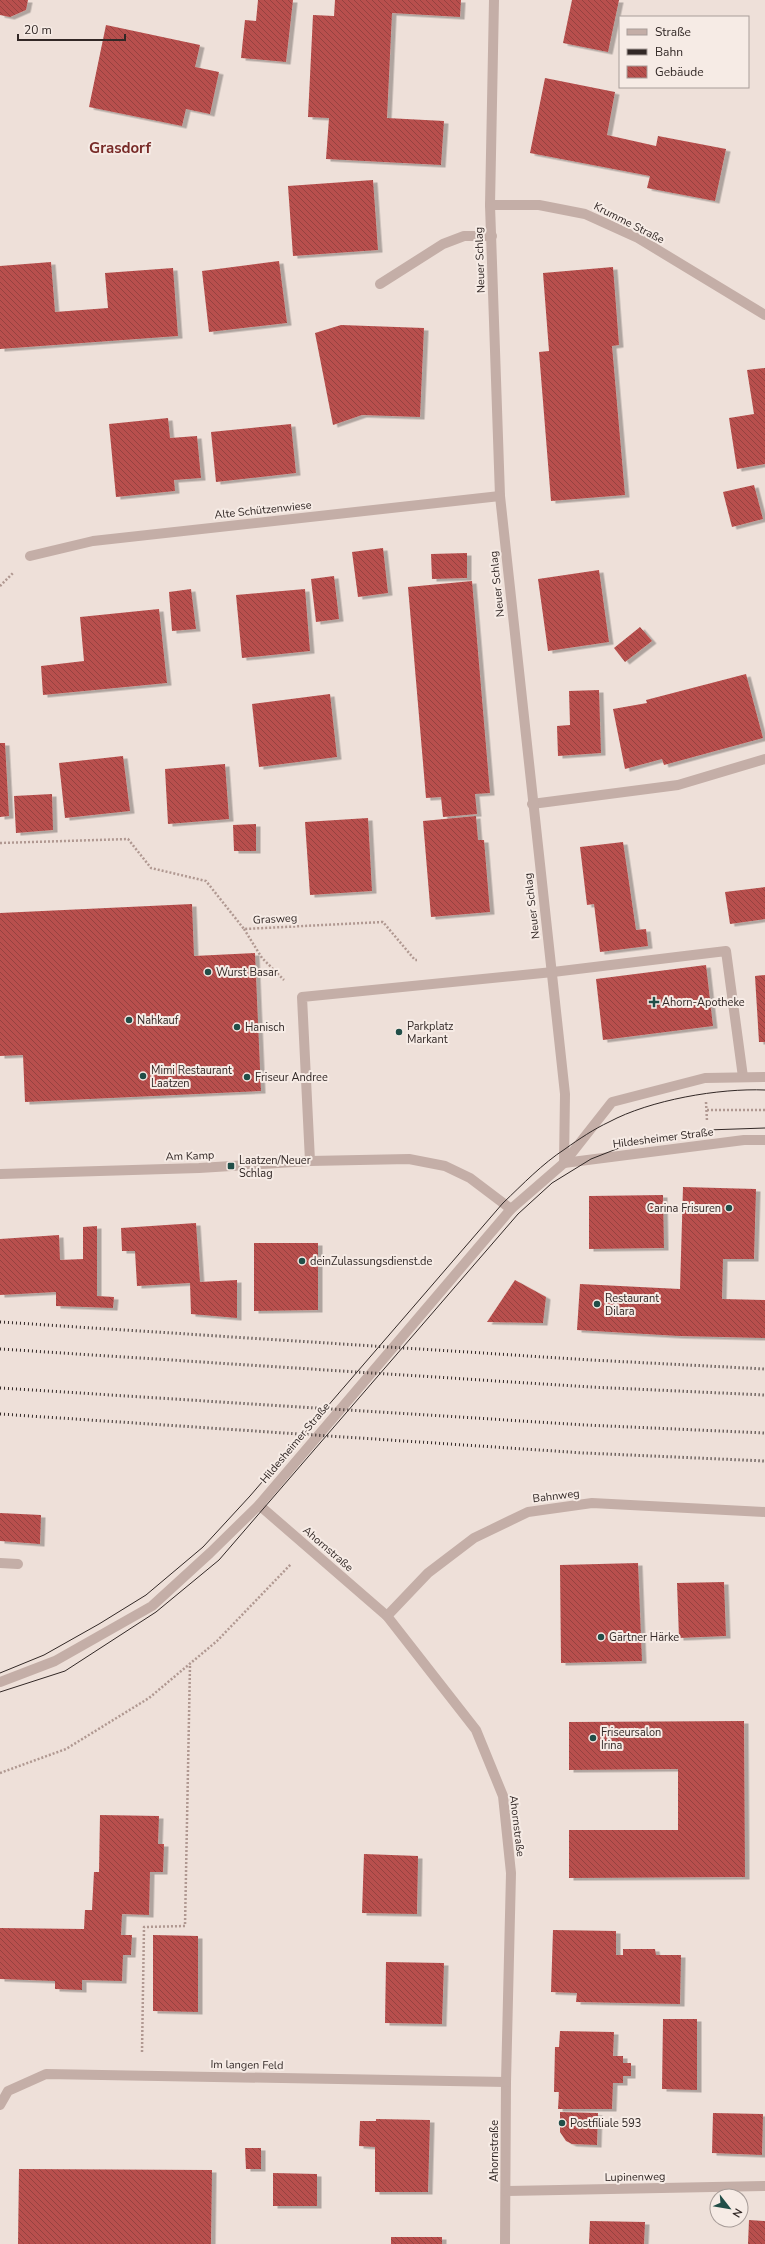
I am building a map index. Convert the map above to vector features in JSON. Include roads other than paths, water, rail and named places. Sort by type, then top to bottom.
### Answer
[{"type":"street","name":"Neuer Schlag","points":[[494,0],[490,205],[500,496],[532,804],[565,1094],[564,1163]]},
{"type":"street","name":"Krumme Straße","points":[[490,205],[539,205],[585,214],[638,238],[765,315]]},
{"type":"street","points":[[380,284],[443,244],[464,236],[492,236]]},
{"type":"street","name":"Alte Schützenwiese","points":[[30,556],[94,541],[500,496]]},
{"type":"street","points":[[532,804],[678,785],[765,759]]},
{"type":"street","points":[[310,1161],[302,997],[552,972],[726,950],[743,1077]]},
{"type":"street","name":"Hildesheimer Straße","points":[[0,1682],[55,1661],[152,1606],[210,1553],[259,1504],[511,1209],[564,1163],[612,1102],[705,1078],[765,1077]]},
{"type":"street","name":"Hildesheimer Straße","points":[[564,1163],[708,1144],[744,1140],[765,1140]]},
{"type":"street","name":"Am Kamp","points":[[0,1174],[199,1168],[310,1161],[409,1159],[446,1166],[470,1178],[511,1209]]},
{"type":"street","name":"Bahnweg","points":[[387,1616],[428,1573],[474,1538],[528,1512],[592,1503],[765,1512]]},
{"type":"street","name":"Ahornstraße","points":[[259,1504],[387,1616],[476,1730],[502,1796],[511,1873],[506,2082],[505,2244]]},
{"type":"street","points":[[0,1563],[18,1564]]},
{"type":"street","name":"Im langen Feld","points":[[0,2105],[8,2091],[46,2074],[506,2082]]},
{"type":"street","name":"Lupinenweg","points":[[506,2191],[765,2186]]},
{"type":"tram line","points":[[0,1673],[44,1655],[146,1595],[203,1547],[250,1496],[503,1203],[548,1161],[598,1128],[644,1107],[706,1093],[765,1090]]},
{"type":"tram line","points":[[0,1692],[65,1671],[156,1612],[219,1560],[518,1214],[552,1183],[591,1159],[642,1139],[707,1130],[765,1128]]},
{"type":"railway","points":[[0,1322],[591,1360],[765,1369]]},
{"type":"railway","points":[[0,1349],[590,1387],[765,1395]]},
{"type":"railway","points":[[0,1388],[585,1425],[765,1433]]},
{"type":"railway","points":[[0,1414],[584,1453],[765,1461]]},
{"type":"place","name":"Wurst Basar","points":[[208,972]]},
{"type":"place","name":"Ahorn-Apotheke","points":[[654,1002]]},
{"type":"place","name":"Nahkauf","points":[[129,1020]]},
{"type":"place","name":"Hanisch","points":[[237,1027]]},
{"type":"place","name":"Parkplatz Markant","points":[[399,1032]]},
{"type":"place","name":"Mimi Restaurant Laatzen","points":[[143,1076]]},
{"type":"place","name":"Friseur Andree","points":[[247,1077]]},
{"type":"place","name":"Laatzen/Neuer Schlag","points":[[231,1166]]},
{"type":"place","name":"Carina Frisuren","points":[[729,1208]]},
{"type":"place","name":"deinZulassungsdienst.de","points":[[302,1261]]},
{"type":"place","name":"Restaurant Dilara","points":[[597,1304]]},
{"type":"place","name":"Gärtner Härke","points":[[601,1637]]},
{"type":"place","name":"Friseursalon Irina","points":[[593,1738]]},
{"type":"place","name":"Postfiliale 593","points":[[562,2123]]},
{"type":"district","name":"Grasdorf","points":[[120,148]]}]
